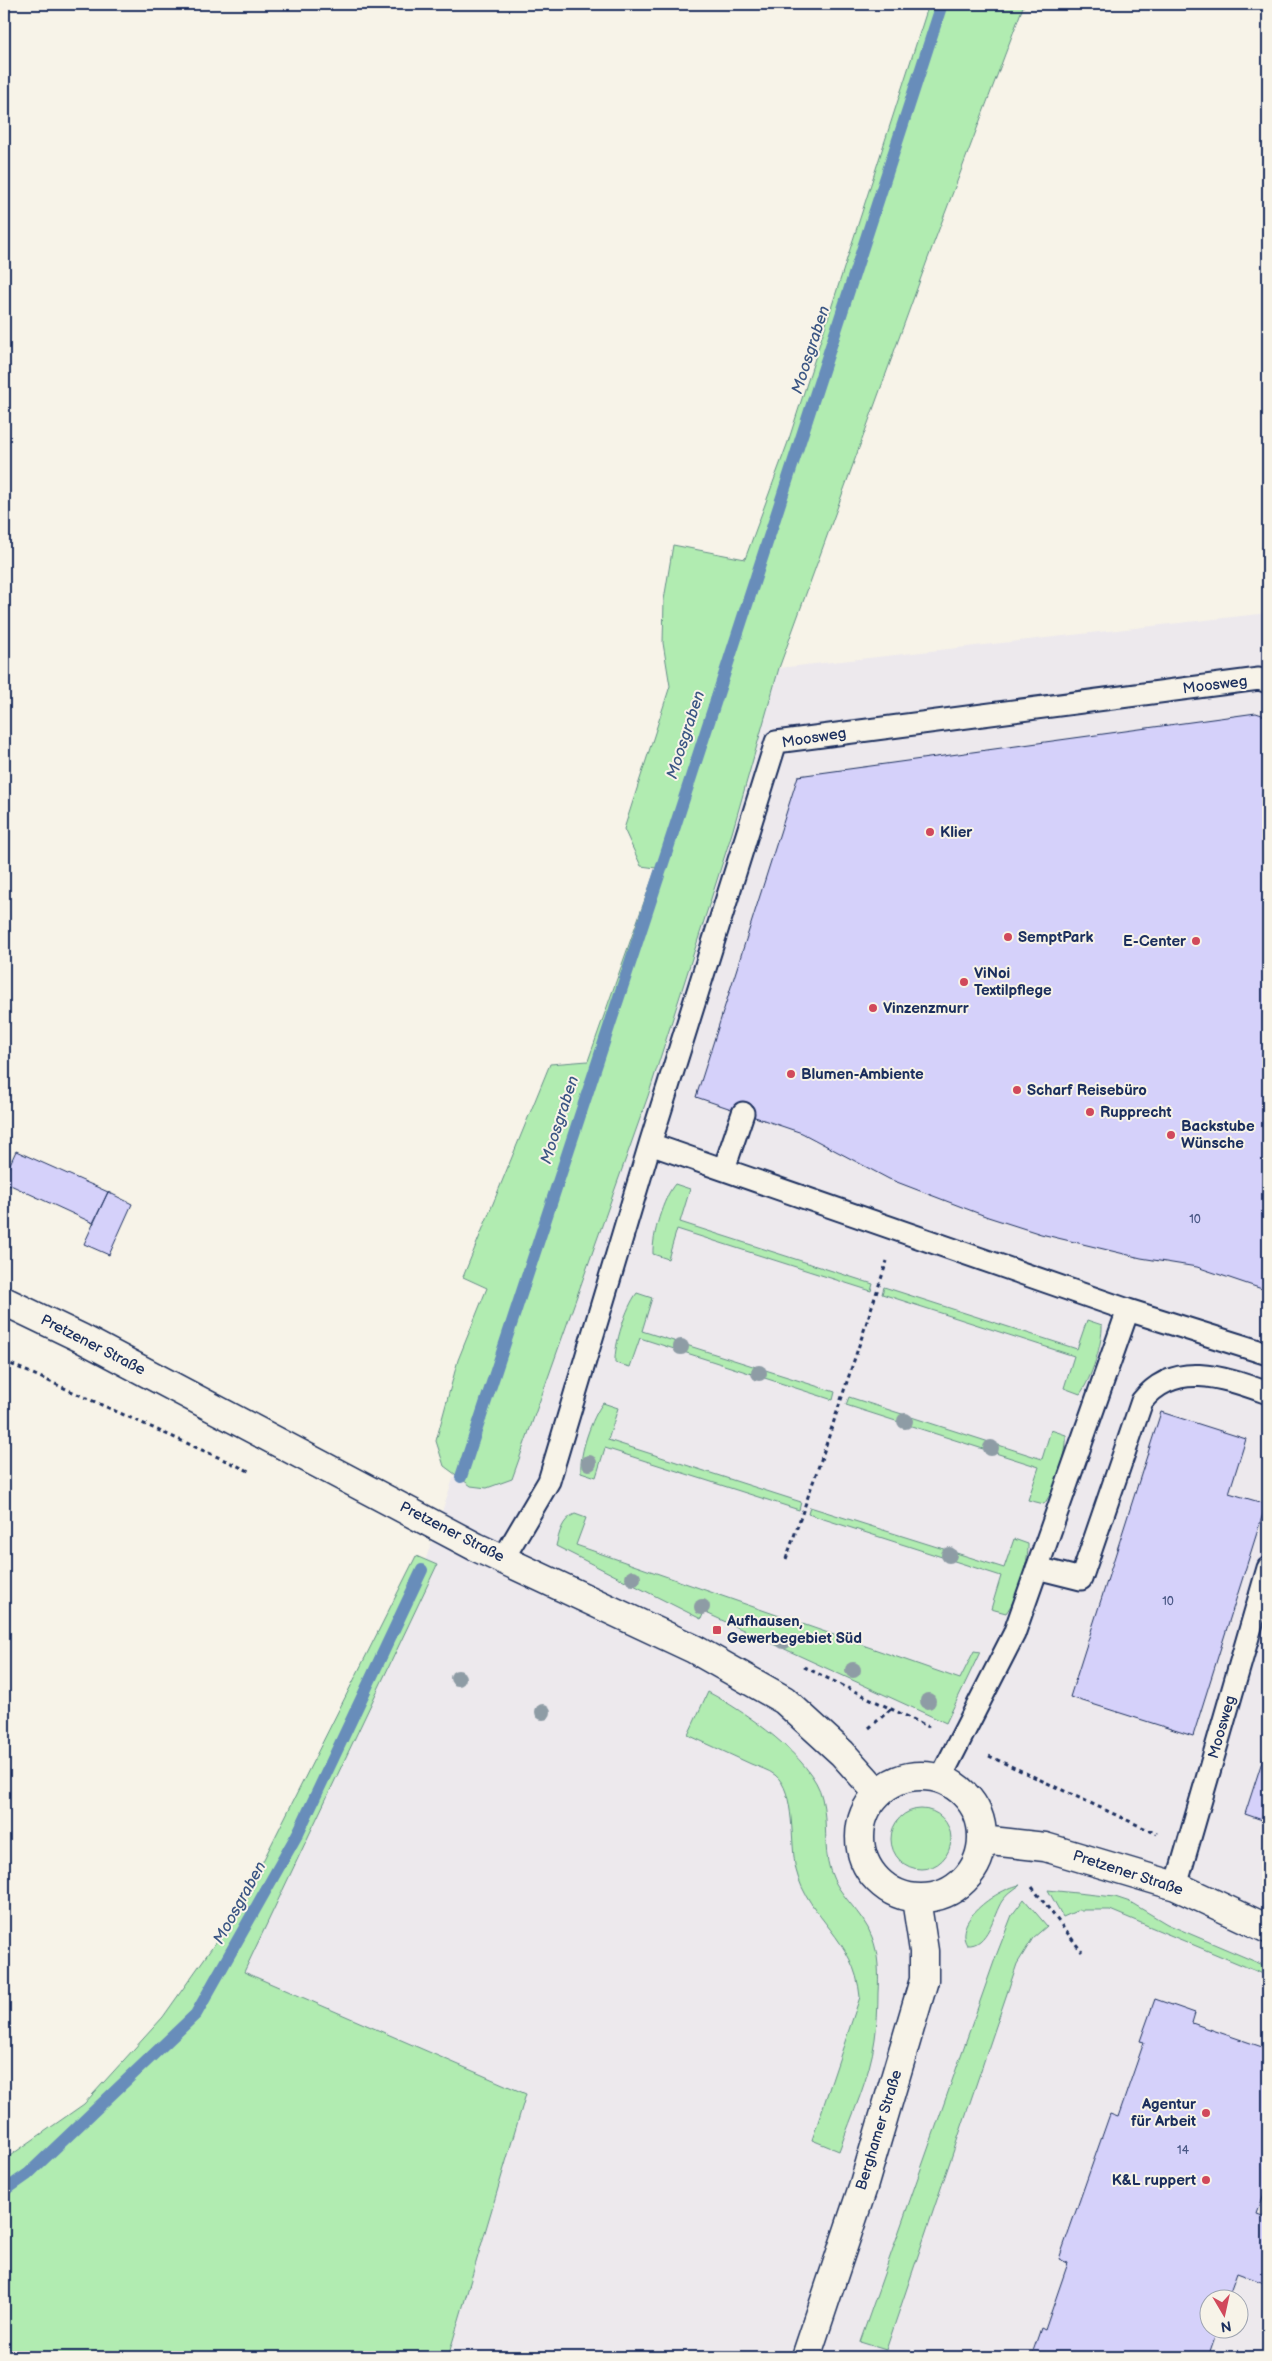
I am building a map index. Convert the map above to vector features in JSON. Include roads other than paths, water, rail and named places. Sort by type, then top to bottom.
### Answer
[{"type":"street","name":"Pretzener Straße","points":[[4,1300],[82,1338],[476,1548],[694,1649],[784,1700],[842,1753],[878,1793]]},
{"type":"street","points":[[914,1777],[940,1779],[960,1790],[971,1803],[979,1818],[982,1840],[974,1867],[961,1883],[944,1894],[916,1899],[889,1890],[869,1871],[859,1844],[859,1830],[869,1804],[878,1793],[901,1779],[914,1777]]},
{"type":"street","name":"Pretzener Straße","points":[[982,1840],[1045,1847],[1176,1886],[1268,1929]]},
{"type":"street","name":"Berghamer Straße","points":[[806,2357],[862,2187],[924,1980],[924,1951],[916,1899]]},
{"type":"lane","name":"Moosweg","points":[[650,1144],[776,742],[1259,679],[1268,682]]},
{"type":"lane","points":[[724,1169],[744,1113]]},
{"type":"lane","points":[[503,1559],[549,1481],[650,1144],[1128,1310],[1268,1354]]},
{"type":"lane","points":[[940,1779],[1014,1634],[1128,1310]]},
{"type":"lane","points":[[1038,1568],[1081,1579],[1142,1401],[1152,1388],[1173,1378],[1198,1374],[1268,1393]]},
{"type":"lane","name":"Moosweg","points":[[1176,1886],[1268,1568]]},
{"type":"waterway","name":"Moosgraben","points":[[461,1477],[667,851],[942,4]]},
{"type":"waterway","name":"Moosgraben","points":[[4,2191],[28,2174],[196,2014],[298,1833],[422,1570]]},
{"type":"place","name":"Klier","points":[[930,832]]},
{"type":"place","name":"SemptPark","points":[[1008,937]]},
{"type":"place","name":"E-Center","points":[[1196,941]]},
{"type":"place","name":"ViNoi Textilpflege","points":[[964,982]]},
{"type":"place","name":"Vinzenzmurr","points":[[873,1008]]},
{"type":"place","name":"Blumen-Ambiente","points":[[791,1074]]},
{"type":"place","name":"Scharf Reisebüro","points":[[1017,1090]]},
{"type":"place","name":"Rupprecht","points":[[1090,1112]]},
{"type":"place","name":"Backstube Wünsche","points":[[1171,1135]]},
{"type":"place","name":"Aufhausen, Gewerbegebiet Süd","points":[[717,1630]]},
{"type":"place","name":"Agentur für Arbeit","points":[[1206,2113]]},
{"type":"place","name":"K&L ruppert","points":[[1206,2180]]}]
